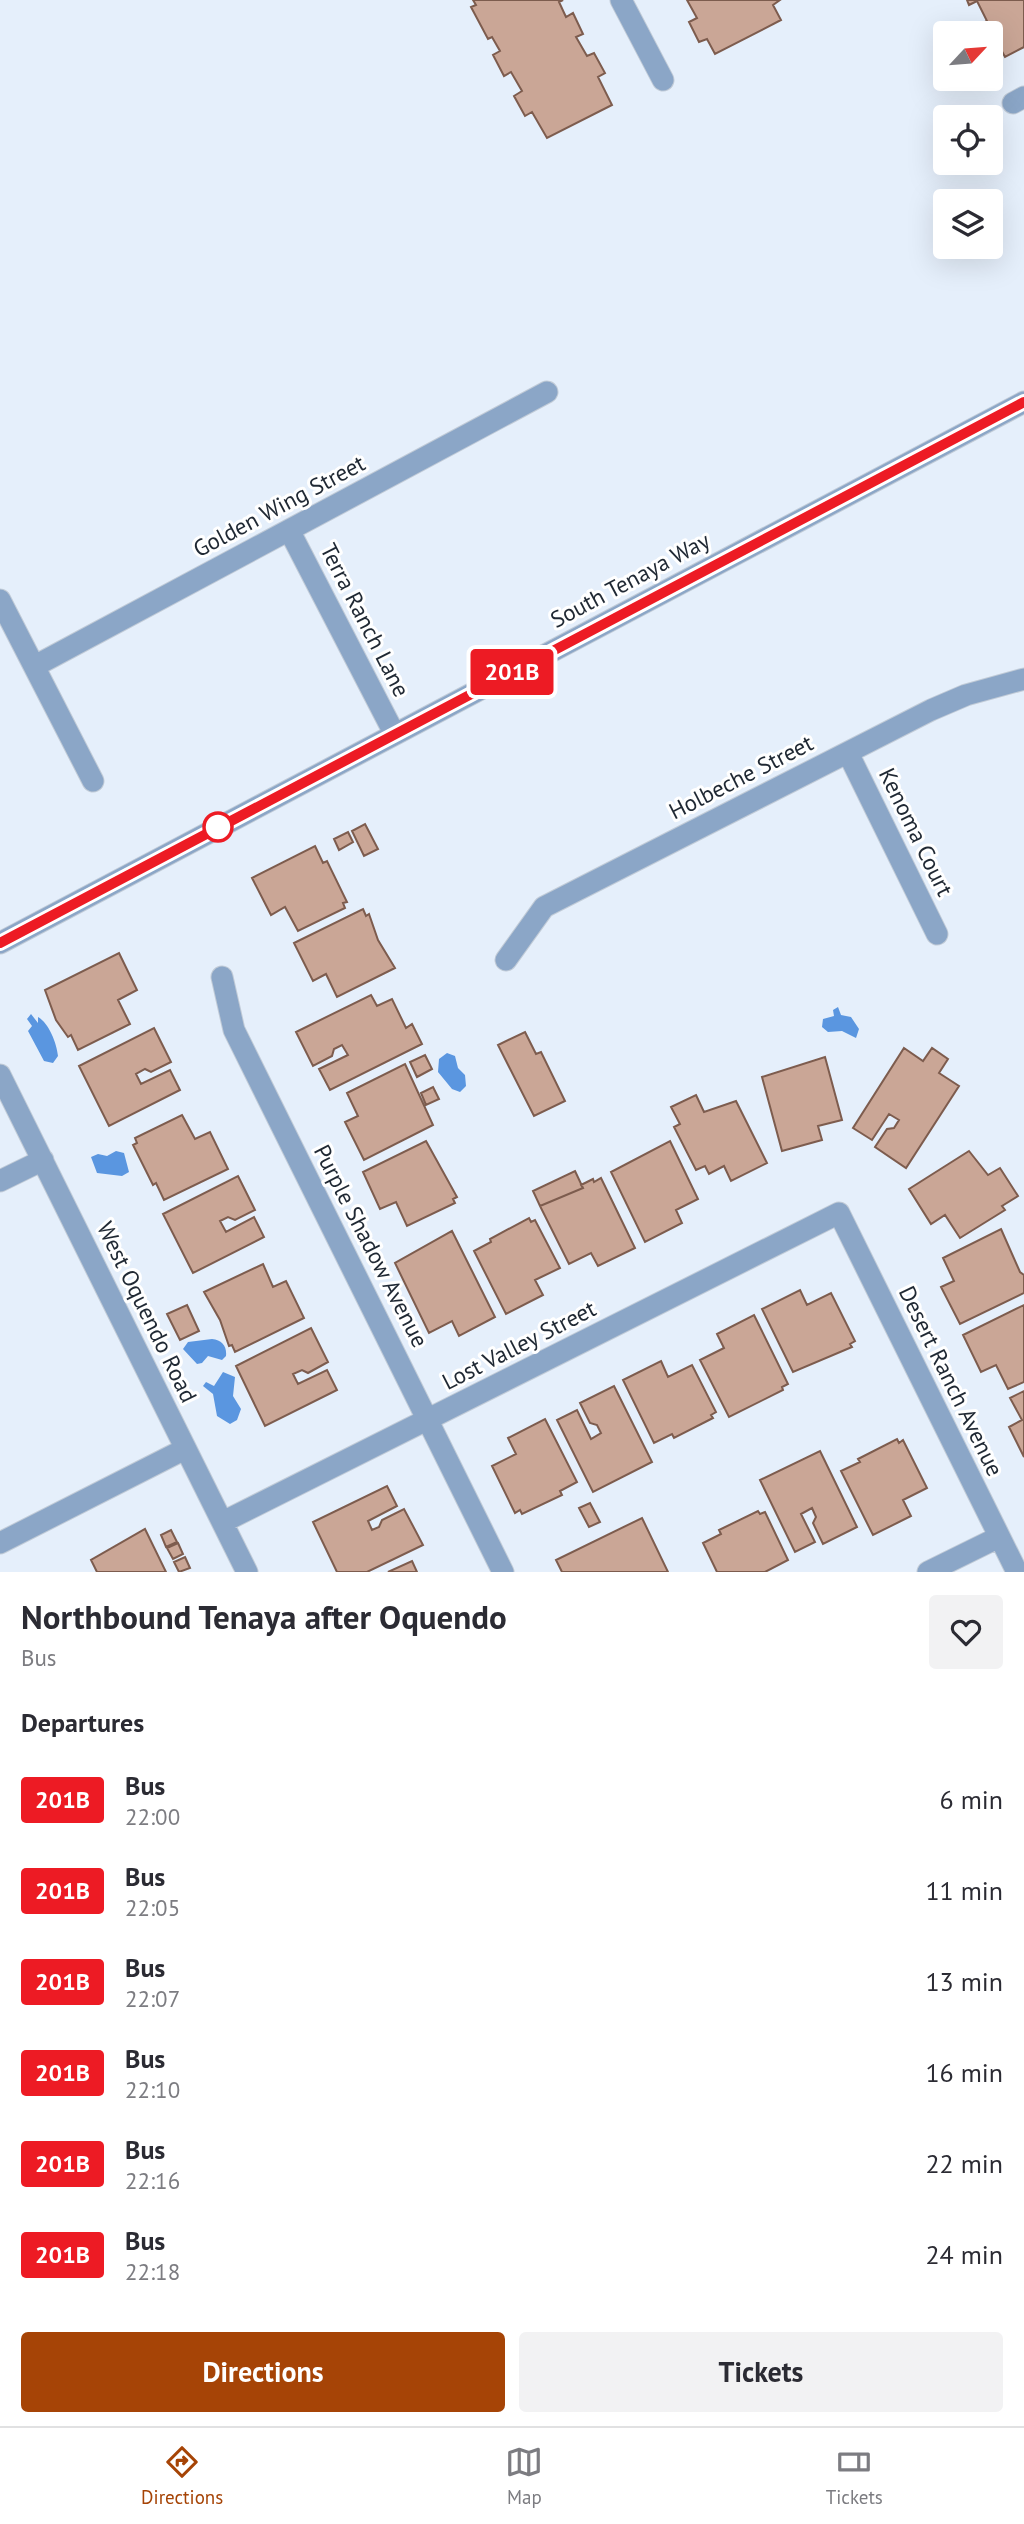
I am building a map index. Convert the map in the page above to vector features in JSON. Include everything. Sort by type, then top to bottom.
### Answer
[{"type":"street","points":[[621,0],[663,79]]},
{"type":"street","name":"Golden Wing Street","points":[[35,666],[547,392]]},
{"type":"street","name":"South Tenaya Way","points":[[0,943],[1024,402]]},
{"type":"street","name":"Terra Ranch Lane","points":[[289,530],[394,733]]},
{"type":"street","points":[[0,600],[93,781]]},
{"type":"street","name":"Holbeche Street","points":[[506,960],[544,907],[966,695],[1024,679]]},
{"type":"street","name":"Kenoma Court","points":[[848,752],[937,934]]},
{"type":"street","name":"Purple Shadow Avenue","points":[[222,977],[234,1030],[503,1572]]},
{"type":"street","name":"West Oquendo Road","points":[[0,1075],[247,1572]]},
{"type":"street","points":[[0,1181],[43,1160]]},
{"type":"street","name":"Lost Valley Street","points":[[223,1522],[839,1213]]},
{"type":"street","name":"Desert Ranch Avenue","points":[[839,1213],[1017,1572]]},
{"type":"street","points":[[0,1543],[185,1449]]},
{"type":"street","points":[[928,1572],[999,1537]]},
{"type":"water","points":[[838,1007],[841,1015],[851,1017],[859,1029],[856,1038],[842,1031],[828,1032],[822,1027],[823,1019],[834,1016],[833,1010]]},
{"type":"water","points":[[31,1014],[38,1023],[38,1017],[42,1020],[52,1034],[58,1056],[53,1063],[44,1061],[28,1031],[32,1026],[27,1019]]},
{"type":"water","points":[[447,1053],[455,1056],[458,1068],[465,1075],[466,1086],[460,1092],[452,1089],[438,1072],[439,1059]]},
{"type":"water","points":[[116,1151],[124,1153],[129,1172],[122,1176],[97,1173],[91,1157],[98,1154],[107,1156]]},
{"type":"water","points":[[212,1339],[225,1346],[226,1356],[222,1360],[208,1356],[202,1363],[197,1364],[183,1349],[188,1342]]},
{"type":"water","points":[[223,1372],[235,1377],[233,1396],[241,1409],[237,1420],[230,1424],[217,1416],[213,1394],[203,1386],[206,1382],[214,1386]]},
{"type":"building","points":[[473,0],[563,0],[559,2],[566,17],[573,13],[583,34],[576,37],[587,56],[594,53],[605,73],[598,77],[612,105],[547,138],[532,112],[525,116],[514,96],[522,91],[511,72],[504,76],[493,55],[500,51],[492,37],[488,39],[471,7],[476,5]]},
{"type":"building","points":[[687,0],[780,0],[773,5],[781,20],[715,54],[707,39],[699,42],[689,22],[697,18]]},
{"type":"building","points":[[967,0],[1024,0],[1024,47],[1005,57],[1003,21],[987,21],[977,1],[969,5]]},
{"type":"building","points":[[365,824],[378,849],[364,856],[352,831]]},
{"type":"building","points":[[348,832],[353,842],[339,850],[334,839]]},
{"type":"building","points":[[315,846],[323,863],[327,861],[347,902],[343,903],[345,908],[298,931],[285,907],[271,915],[252,878]]},
{"type":"building","points":[[363,909],[366,916],[369,914],[378,940],[395,968],[337,997],[326,974],[313,981],[294,943]]},
{"type":"building","points":[[119,953],[137,990],[118,1000],[130,1024],[78,1050],[71,1035],[68,1037],[56,1020],[45,990]]},
{"type":"building","points":[[371,995],[377,1006],[392,999],[406,1028],[412,1024],[422,1044],[330,1090],[319,1069],[348,1055],[342,1045],[334,1049],[332,1056],[313,1066],[296,1032]]},
{"type":"building","points":[[154,1028],[171,1062],[151,1072],[145,1069],[136,1074],[141,1084],[170,1070],[180,1090],[109,1126],[79,1066]]},
{"type":"building","points":[[525,1032],[536,1054],[541,1052],[565,1101],[534,1116],[498,1045]]},
{"type":"building","points":[[904,1048],[923,1061],[932,1048],[948,1059],[939,1073],[959,1086],[906,1168],[875,1147],[887,1129],[894,1128],[899,1120],[889,1114],[872,1140],[853,1128]]},
{"type":"building","points":[[425,1055],[432,1069],[417,1077],[410,1062]]},
{"type":"building","points":[[825,1057],[842,1120],[818,1126],[822,1140],[782,1151],[762,1077]]},
{"type":"building","points":[[405,1064],[433,1125],[364,1160],[345,1122],[358,1116],[347,1093]]},
{"type":"building","points":[[433,1087],[439,1099],[426,1105],[421,1093]]},
{"type":"building","points":[[696,1095],[704,1112],[736,1101],[767,1163],[731,1181],[724,1166],[709,1174],[705,1166],[696,1170],[674,1127],[680,1124],[671,1107]]},
{"type":"building","points":[[182,1115],[195,1139],[210,1132],[228,1169],[164,1200],[156,1183],[153,1185],[133,1145],[137,1143],[135,1138]]},
{"type":"building","points":[[426,1141],[457,1197],[453,1199],[455,1203],[407,1226],[396,1202],[380,1209],[363,1172]]},
{"type":"building","points":[[670,1141],[698,1199],[676,1210],[682,1223],[645,1242],[611,1172]]},
{"type":"building","points":[[969,1151],[988,1175],[1000,1168],[1018,1196],[1002,1206],[1005,1210],[960,1238],[945,1215],[931,1224],[909,1189]]},
{"type":"building","points":[[575,1171],[583,1188],[540,1206],[533,1191]]},
{"type":"building","points":[[238,1176],[255,1210],[235,1220],[228,1217],[220,1221],[226,1232],[254,1217],[264,1237],[193,1273],[163,1214]]},
{"type":"building","points":[[601,1178],[635,1248],[598,1266],[591,1253],[569,1264],[540,1206],[583,1188],[581,1185],[593,1179],[594,1182]]},
{"type":"building","points":[[529,1218],[531,1222],[535,1220],[560,1268],[535,1280],[543,1295],[506,1314],[474,1251]]},
{"type":"building","points":[[1001,1229],[1020,1272],[1024,1275],[1024,1293],[960,1324],[941,1287],[954,1281],[943,1258]]},
{"type":"building","points":[[452,1231],[495,1317],[459,1336],[452,1321],[429,1333],[395,1263]]},
{"type":"building","points":[[263,1264],[273,1287],[286,1281],[304,1318],[235,1352],[232,1345],[229,1346],[220,1320],[204,1292]]},
{"type":"building","points":[[800,1290],[807,1305],[831,1293],[855,1341],[850,1344],[852,1347],[793,1372],[762,1309]]},
{"type":"building","points":[[187,1305],[199,1331],[180,1340],[167,1314]]},
{"type":"building","points":[[1024,1305],[1024,1382],[1008,1389],[996,1365],[981,1372],[963,1335]]},
{"type":"building","points":[[754,1315],[788,1384],[782,1387],[783,1390],[729,1417],[700,1360],[724,1348],[717,1334]]},
{"type":"building","points":[[311,1328],[328,1362],[308,1373],[302,1370],[293,1374],[298,1384],[327,1370],[337,1390],[265,1426],[236,1366]]},
{"type":"building","points":[[661,1361],[668,1377],[692,1365],[716,1412],[711,1415],[713,1418],[674,1438],[672,1434],[654,1443],[623,1380]]},
{"type":"building","points":[[614,1386],[652,1462],[593,1492],[557,1420],[577,1410],[591,1439],[601,1433],[597,1425],[590,1423],[580,1403]]},
{"type":"building","points":[[1024,1391],[1024,1457],[1009,1427],[1022,1420],[1010,1398]]},
{"type":"building","points":[[545,1419],[577,1482],[560,1491],[562,1495],[522,1514],[520,1510],[515,1513],[492,1466],[516,1454],[508,1438]]},
{"type":"building","points":[[897,1439],[899,1443],[903,1440],[927,1488],[903,1500],[911,1516],[873,1535],[841,1471]]},
{"type":"building","points":[[820,1451],[857,1527],[823,1544],[813,1523],[816,1517],[812,1508],[801,1514],[815,1542],[795,1552],[760,1480]]},
{"type":"building","points":[[387,1486],[397,1506],[368,1521],[372,1530],[379,1527],[382,1520],[404,1509],[423,1545],[367,1572],[337,1572],[313,1522]]},
{"type":"building","points":[[590,1503],[600,1522],[589,1527],[579,1508]]},
{"type":"building","points":[[758,1511],[760,1514],[765,1512],[788,1560],[765,1572],[717,1572],[703,1543],[721,1534],[719,1530]]},
{"type":"building","points":[[642,1518],[668,1572],[562,1572],[556,1560]]},
{"type":"building","points":[[145,1529],[166,1572],[97,1572],[91,1560]]},
{"type":"building","points":[[171,1530],[177,1542],[166,1547],[161,1535]]},
{"type":"building","points":[[178,1543],[183,1554],[173,1559],[167,1548]]},
{"type":"building","points":[[185,1557],[190,1568],[179,1572],[174,1562]]},
{"type":"building","points":[[412,1561],[417,1572],[388,1572]]},
{"type":"bus line","name":"201B","points":[[0,943],[1024,402]]}]
